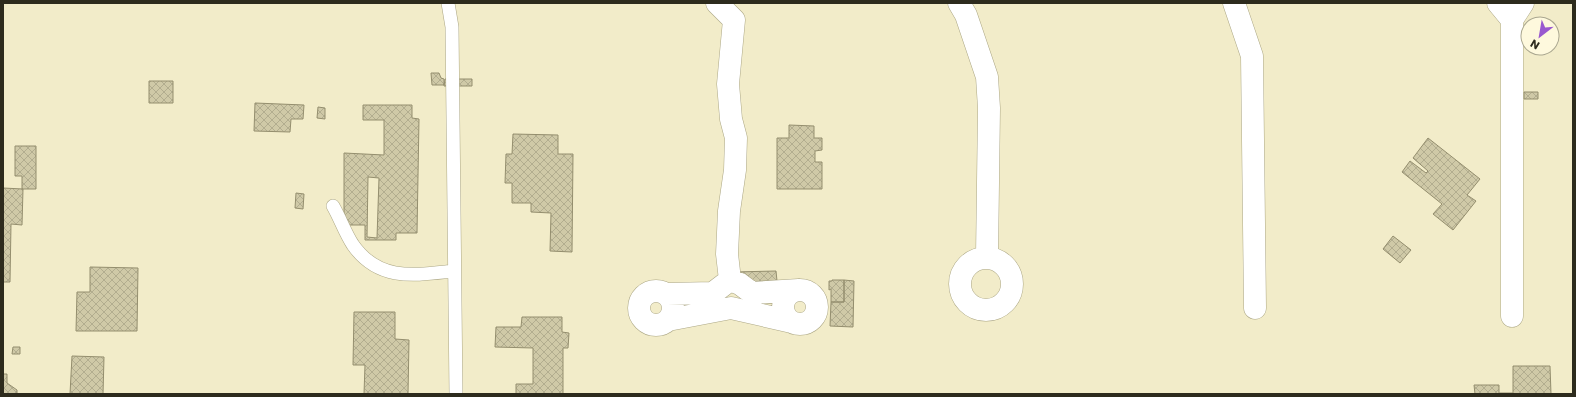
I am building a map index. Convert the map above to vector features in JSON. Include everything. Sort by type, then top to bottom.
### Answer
[{"type":"street","points":[[716,3],[735,12],[728,84],[731,118],[736,138],[735,170],[729,211],[727,254],[730,280]]},
{"type":"street","points":[[958,3],[966,15],[987,77],[989,108],[987,257]]},
{"type":"street","points":[[1234,3],[1252,56],[1255,308]]},
{"type":"street","points":[[1498,3],[1518,12],[1512,316]]},
{"type":"street","points":[[668,320],[672,315],[674,304],[667,294],[661,290],[650,291],[641,299],[639,309],[643,319],[648,323],[657,325],[668,320],[731,308],[792,322],[784,314],[784,302],[789,294],[799,290],[752,293],[730,280]]},
{"type":"street","points":[[667,294],[713,293],[730,280]]},
{"type":"lane","points":[[448,3],[452,27],[456,394]]},
{"type":"lane","points":[[333,206],[353,245],[372,265],[389,272],[414,275],[454,271]]},
{"type":"building","points":[[431,73],[439,73],[441,78],[444,79],[444,85],[432,85]]},
{"type":"building","points":[[445,79],[472,79],[472,86],[444,86]]},
{"type":"building","points":[[149,81],[173,81],[173,103],[149,103]]},
{"type":"building","points":[[1524,92],[1538,92],[1538,99],[1524,99]]},
{"type":"building","points":[[255,103],[304,105],[303,119],[291,119],[290,132],[254,131]]},
{"type":"building","points":[[363,105],[412,105],[412,118],[419,119],[417,233],[396,233],[396,240],[365,240],[365,225],[344,225],[344,153],[384,155],[384,120],[363,120]],"holes":[[[368,177],[379,178],[377,238],[367,237]]]},
{"type":"building","points":[[318,107],[325,108],[325,119],[317,118]]},
{"type":"building","points":[[789,125],[814,126],[814,138],[822,138],[822,150],[815,151],[815,162],[822,162],[822,189],[777,189],[777,138],[789,138]]},
{"type":"building","points":[[513,134],[558,135],[558,154],[573,154],[572,252],[550,251],[551,213],[531,212],[531,203],[512,203],[512,183],[505,183],[506,154],[512,154]]},
{"type":"building","points":[[1428,138],[1480,179],[1467,195],[1476,201],[1453,230],[1433,214],[1442,204],[1402,172],[1410,161],[1426,173],[1428,171],[1413,158]]},
{"type":"building","points":[[15,146],[36,146],[36,189],[22,189],[22,176],[15,176]]},
{"type":"building","points":[[3,188],[23,189],[22,225],[11,224],[10,282],[3,282]]},
{"type":"building","points":[[296,193],[304,194],[303,209],[295,208]]},
{"type":"building","points":[[1393,236],[1411,250],[1400,263],[1383,249]]},
{"type":"building","points":[[90,267],[138,268],[137,331],[76,331],[77,292],[90,292]]},
{"type":"building","points":[[776,271],[777,281],[734,282],[734,272]]},
{"type":"building","points":[[844,280],[844,302],[831,302],[831,289],[829,290],[829,281]]},
{"type":"building","points":[[844,280],[854,281],[853,327],[830,326],[831,302],[844,302]]},
{"type":"building","points":[[354,312],[395,312],[395,339],[409,340],[408,394],[364,394],[365,365],[353,365]]},
{"type":"building","points":[[522,317],[562,317],[562,332],[569,333],[568,348],[563,348],[563,394],[516,394],[516,384],[533,384],[533,348],[495,347],[496,327],[521,327]]},
{"type":"building","points":[[13,347],[20,347],[20,354],[12,354]]},
{"type":"building","points":[[72,356],[104,357],[103,394],[70,394]]},
{"type":"building","points":[[1513,366],[1550,366],[1551,394],[1475,394],[1474,385],[1499,385],[1499,393],[1513,393]]},
{"type":"building","points":[[3,374],[7,374],[7,383],[17,390],[17,394],[3,394]]}]
